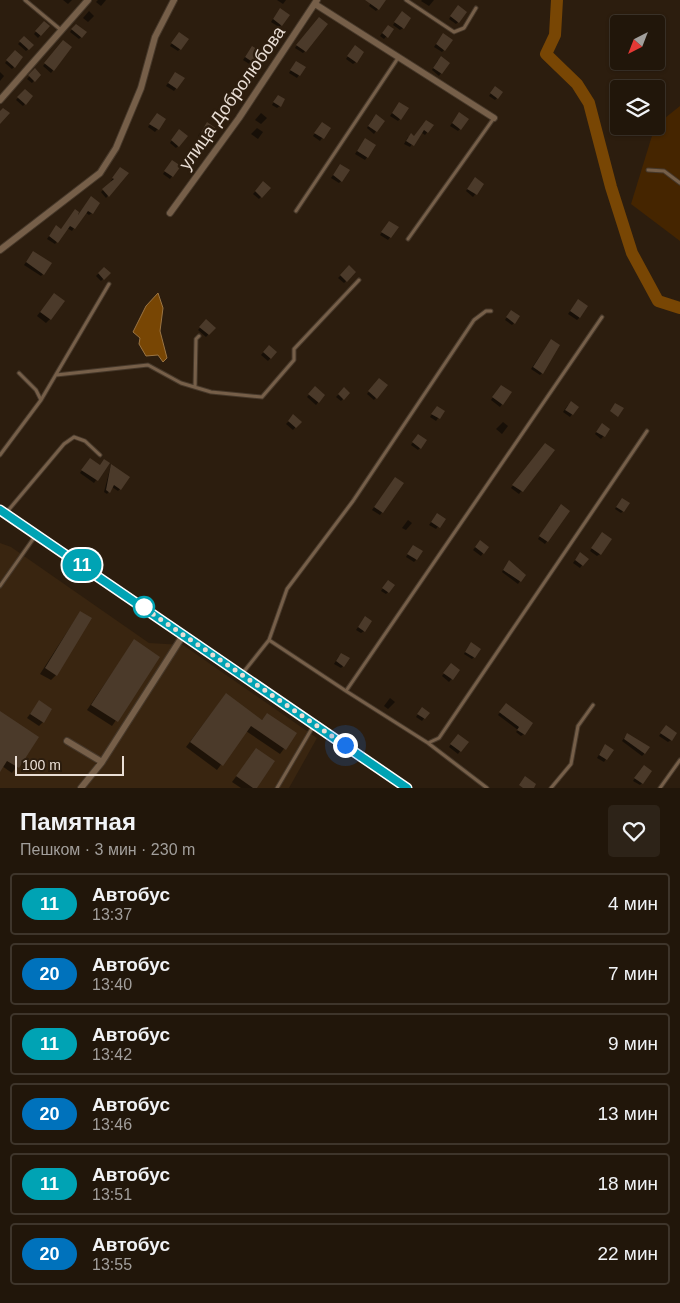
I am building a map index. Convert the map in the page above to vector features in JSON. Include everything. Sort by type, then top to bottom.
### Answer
[{"type":"street","points":[[0,100],[88,0]]},
{"type":"street","points":[[0,250],[100,173],[116,148],[141,88],[155,37],[174,0]]},
{"type":"street","points":[[316,2],[494,118]]},
{"type":"street","name":"улица Добролюбова","points":[[170,213],[239,118],[316,2]]},
{"type":"street","points":[[3,512],[407,788]]},
{"type":"street","points":[[81,788],[102,762],[184,634]]},
{"type":"street","points":[[67,741],[102,762]]},
{"type":"lane","points":[[25,0],[62,30]]},
{"type":"lane","points":[[406,0],[454,32],[464,28],[476,8]]},
{"type":"lane","points":[[296,211],[398,57]]},
{"type":"lane","points":[[408,239],[494,118]]},
{"type":"lane","points":[[648,170],[664,171],[680,183]]},
{"type":"lane","points":[[56,375],[148,364],[182,383],[211,392],[262,397],[294,360],[294,349],[359,280]]},
{"type":"lane","points":[[0,454],[41,400],[109,284]]},
{"type":"lane","points":[[242,674],[269,640],[287,589],[353,501],[474,320],[486,311],[491,311]]},
{"type":"lane","points":[[346,691],[602,317]]},
{"type":"lane","points":[[195,387],[196,339],[199,336]]},
{"type":"lane","points":[[18,372],[36,390],[41,400]]},
{"type":"lane","points":[[428,743],[439,738],[647,431]]},
{"type":"lane","points":[[3,512],[64,444],[74,437],[85,441],[100,455]]},
{"type":"lane","points":[[0,586],[36,534]]},
{"type":"lane","points":[[269,640],[428,743],[487,788]]},
{"type":"lane","points":[[551,788],[571,764],[578,726],[593,705]]},
{"type":"lane","points":[[277,788],[314,724]]},
{"type":"lane","points":[[660,788],[680,760]]},
{"type":"shaded area","points":[[680,106],[680,241],[631,204],[652,135],[665,135],[665,118]]},
{"type":"shaded area","points":[[158,293],[163,308],[160,331],[167,358],[163,362],[158,355],[146,356],[139,344],[140,338],[133,332],[146,306]]},
{"type":"shaded area","points":[[0,543],[11,547],[149,643],[183,645],[317,738],[289,788],[0,788]]},
{"type":"building","points":[[365,0],[386,0],[379,10]]},
{"type":"building","points":[[458,5],[467,12],[459,23],[450,16]]},
{"type":"building","points":[[280,8],[290,15],[282,26],[273,19]]},
{"type":"building","points":[[402,11],[411,18],[404,29],[394,22]]},
{"type":"building","points":[[319,17],[328,24],[306,52],[296,45]]},
{"type":"building","points":[[44,21],[50,26],[41,36],[35,31]]},
{"type":"building","points":[[76,24],[87,32],[82,38],[71,29]]},
{"type":"building","points":[[388,25],[394,29],[388,38],[382,33]]},
{"type":"building","points":[[179,32],[189,39],[181,50],[171,43]]},
{"type":"building","points":[[443,33],[453,40],[445,51],[436,44]]},
{"type":"building","points":[[24,36],[34,45],[29,50],[19,41]]},
{"type":"building","points":[[63,40],[72,47],[54,71],[44,63]]},
{"type":"building","points":[[355,45],[364,52],[357,63],[347,56]]},
{"type":"building","points":[[252,46],[262,52],[254,63],[245,57]]},
{"type":"building","points":[[15,50],[23,57],[15,68],[6,60]]},
{"type":"building","points":[[441,56],[450,63],[442,74],[433,68]]},
{"type":"building","points":[[296,61],[306,67],[300,76],[290,70]]},
{"type":"building","points":[[35,68],[41,75],[35,82],[28,75]]},
{"type":"building","points":[[175,72],[185,78],[177,89],[168,83]]},
{"type":"building","points":[[495,86],[503,92],[498,99],[490,93]]},
{"type":"building","points":[[25,89],[33,96],[26,105],[17,97]]},
{"type":"building","points":[[278,95],[285,99],[281,107],[273,102]]},
{"type":"building","points":[[399,102],[409,108],[401,120],[392,113]]},
{"type":"building","points":[[3,108],[10,113],[0,124],[0,111]]},
{"type":"building","points":[[459,112],[469,119],[461,130],[452,123]]},
{"type":"building","points":[[157,113],[166,119],[159,130],[149,124]]},
{"type":"building","points":[[376,114],[385,121],[377,132],[368,126]]},
{"type":"building","points":[[426,120],[434,125],[428,133],[424,130],[414,146],[406,141],[411,133],[414,136]]},
{"type":"building","points":[[207,122],[217,129],[209,140],[200,134]]},
{"type":"building","points":[[322,122],[331,128],[324,139],[314,133]]},
{"type":"building","points":[[179,129],[188,136],[179,147],[171,140]]},
{"type":"building","points":[[365,138],[376,145],[368,158],[357,151]]},
{"type":"building","points":[[172,160],[181,166],[173,177],[164,171]]},
{"type":"building","points":[[340,164],[350,170],[342,182],[333,175]]},
{"type":"building","points":[[120,167],[129,173],[109,197],[102,189],[114,179],[112,178]]},
{"type":"building","points":[[475,177],[484,184],[477,195],[467,189]]},
{"type":"building","points":[[263,181],[271,188],[262,198],[255,191]]},
{"type":"building","points":[[91,196],[100,203],[93,214],[88,211],[75,229],[70,226],[58,243],[49,236],[56,225],[61,229],[75,209],[79,212],[78,215]]},
{"type":"building","points":[[389,221],[399,227],[391,238],[381,232]]},
{"type":"building","points":[[33,251],[52,263],[44,275],[26,262]]},
{"type":"building","points":[[349,265],[356,272],[347,282],[340,275]]},
{"type":"building","points":[[104,267],[111,273],[104,280],[98,273]]},
{"type":"building","points":[[54,293],[65,301],[51,320],[40,312]]},
{"type":"building","points":[[578,299],[588,306],[580,318],[570,311]]},
{"type":"building","points":[[511,310],[520,316],[515,324],[506,317]]},
{"type":"building","points":[[206,319],[216,328],[209,335],[199,327]]},
{"type":"building","points":[[551,339],[560,345],[543,374],[533,367]]},
{"type":"building","points":[[269,345],[277,352],[271,359],[263,352]]},
{"type":"building","points":[[379,378],[388,385],[377,399],[368,391]]},
{"type":"building","points":[[501,385],[512,392],[503,405],[492,397]]},
{"type":"building","points":[[315,386],[325,395],[319,403],[308,394]]},
{"type":"building","points":[[344,387],[350,393],[344,400],[338,394]]},
{"type":"building","points":[[571,401],[579,407],[573,415],[565,410]]},
{"type":"building","points":[[615,403],[624,408],[618,417],[610,411]]},
{"type":"building","points":[[437,406],[445,411],[440,419],[431,414]]},
{"type":"building","points":[[293,414],[302,422],[296,428],[288,421]]},
{"type":"building","points":[[602,423],[610,429],[605,437],[596,432]]},
{"type":"building","points":[[418,434],[427,440],[421,449],[412,442]]},
{"type":"building","points":[[545,443],[555,450],[523,492],[512,485]]},
{"type":"building","points":[[90,458],[100,465],[104,459],[110,463],[98,481],[81,470]]},
{"type":"building","points":[[111,464],[130,477],[121,490],[114,485],[110,493],[106,490]]},
{"type":"building","points":[[395,477],[404,483],[383,513],[374,507]]},
{"type":"building","points":[[622,498],[630,503],[624,512],[616,507]]},
{"type":"building","points":[[561,504],[570,511],[548,542],[539,536]]},
{"type":"building","points":[[437,513],[446,519],[440,528],[431,522]]},
{"type":"building","points":[[602,532],[612,539],[601,555],[591,548]]},
{"type":"building","points":[[480,540],[489,547],[484,554],[475,547]]},
{"type":"building","points":[[413,545],[423,551],[417,560],[407,554]]},
{"type":"building","points":[[580,552],[589,559],[583,566],[575,560]]},
{"type":"building","points":[[509,560],[526,575],[521,582],[503,570]]},
{"type":"building","points":[[388,580],[395,585],[389,593],[382,588]]},
{"type":"building","points":[[80,611],[92,618],[57,676],[45,668]]},
{"type":"building","points":[[365,616],[372,621],[365,632],[358,627]]},
{"type":"building","points":[[134,639],[160,657],[118,722],[91,705]]},
{"type":"building","points":[[471,642],[481,649],[475,658],[465,652]]},
{"type":"building","points":[[341,653],[350,658],[344,667],[336,661]]},
{"type":"building","points":[[451,663],[460,670],[453,680],[443,673]]},
{"type":"building","points":[[226,693],[262,720],[267,713],[297,733],[286,750],[251,726],[223,766],[190,742]]},
{"type":"building","points":[[39,700],[52,709],[44,723],[30,714]]},
{"type":"building","points":[[506,703],[533,723],[525,735],[517,730],[519,727],[499,712]]},
{"type":"building","points":[[422,707],[430,713],[425,719],[417,714]]},
{"type":"building","points":[[0,711],[39,737],[19,768],[7,761],[0,772]]},
{"type":"building","points":[[666,725],[677,733],[672,741],[660,733]]},
{"type":"building","points":[[627,733],[650,747],[645,754],[624,739]]},
{"type":"building","points":[[458,734],[469,742],[461,752],[450,744]]},
{"type":"building","points":[[605,744],[614,750],[607,760],[599,755]]},
{"type":"building","points":[[256,748],[275,761],[257,788],[253,788],[236,776]]},
{"type":"building","points":[[644,765],[652,771],[643,784],[634,778]]},
{"type":"building","points":[[525,776],[536,784],[534,788],[523,788],[519,785]]},
{"type":"waterway","points":[[557,0],[555,35],[546,54],[577,84],[589,103],[611,187],[632,253],[658,301],[680,308]]},
{"type":"bus line","name":"11","points":[[0,510],[407,788]]},
{"type":"route","points":[[144,607],[141,606],[345,745]]}]
